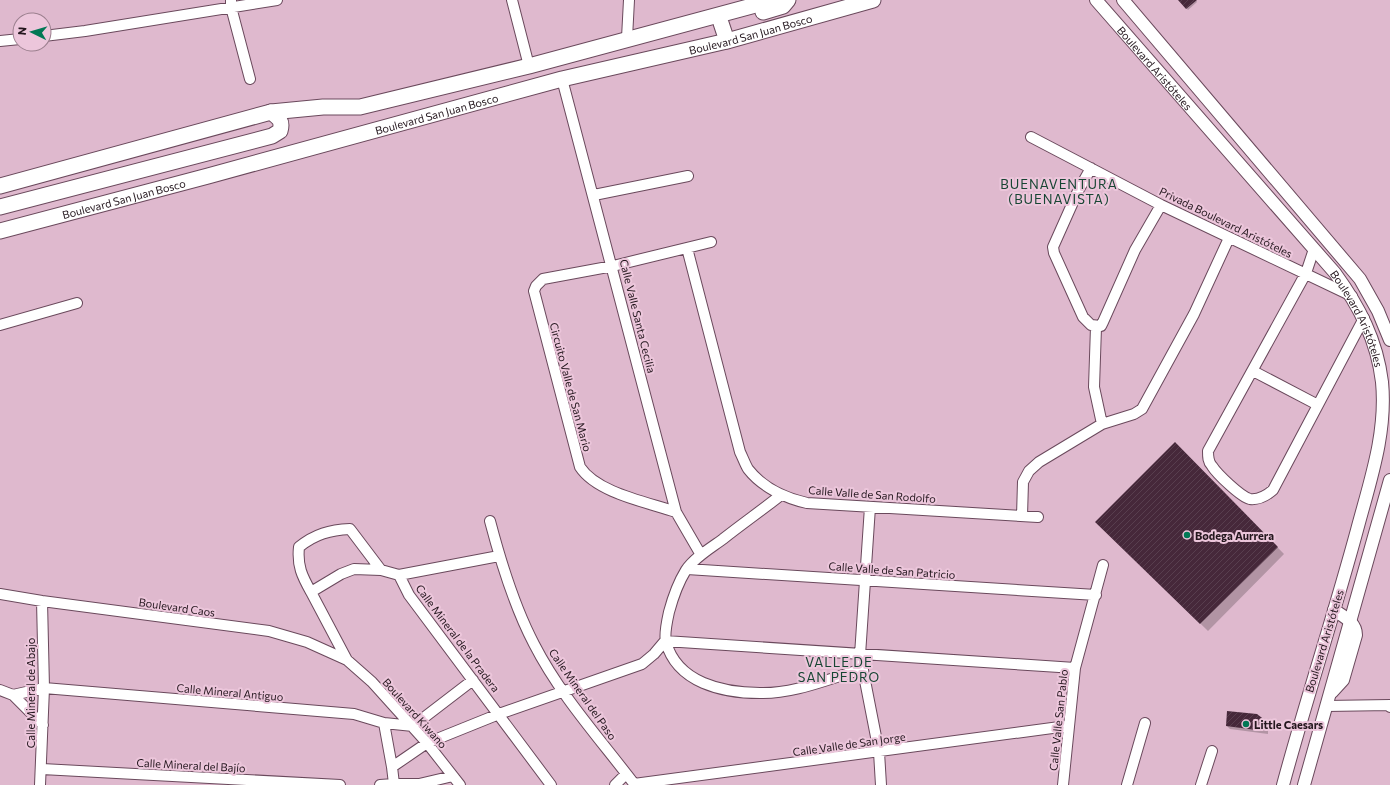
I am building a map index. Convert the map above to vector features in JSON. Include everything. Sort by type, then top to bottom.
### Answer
[{"type":"main road","name":"Boulevard San Juan Bosco","points":[[0,186],[271,112],[323,106],[360,107],[529,66],[627,38],[774,0]]},
{"type":"main road","points":[[675,26],[698,30],[783,6],[788,0]]},
{"type":"main road","name":"Boulevard San Juan Bosco","points":[[0,231],[208,176],[562,79],[727,41],[873,0]]},
{"type":"main road","points":[[721,23],[727,41]]},
{"type":"main road","points":[[0,207],[272,136],[280,131],[282,125],[280,118],[271,112]]},
{"type":"street","points":[[52,35],[230,4],[277,0]]},
{"type":"street","points":[[512,0],[529,66]]},
{"type":"street","points":[[627,38],[629,0]]},
{"type":"street","name":"Boulevard Aristóteles","points":[[1096,0],[1314,249],[1352,296],[1364,318],[1375,348],[1382,382],[1383,415],[1380,446],[1283,785]]},
{"type":"street","name":"Boulevard Aristóteles","points":[[1123,0],[1360,279],[1378,311],[1390,340]]},
{"type":"street","points":[[230,4],[250,79]]},
{"type":"street","points":[[0,41],[12,40]]},
{"type":"street","name":"Calle Valle Santa Cecilia","points":[[562,79],[613,266],[676,512],[701,555]]},
{"type":"street","name":"Privada Boulevard Aristóteles","points":[[1031,137],[1161,205],[1352,296]]},
{"type":"street","points":[[1091,168],[1078,191],[1053,247],[1054,253],[1083,317],[1091,325],[1096,327],[1101,326],[1134,250],[1161,205]]},
{"type":"street","points":[[594,195],[688,176]]},
{"type":"street","points":[[1022,516],[1023,482],[1029,471],[1039,462],[1102,424],[1134,414],[1142,409],[1194,314],[1229,238]]},
{"type":"street","name":"Circuito Valle de San Mario","points":[[676,512],[602,487],[585,475],[580,467],[534,297],[536,286],[543,279],[613,266],[711,242]]},
{"type":"street","points":[[392,767],[427,743],[499,714],[642,664],[654,654],[665,641],[672,601],[678,584],[687,569],[701,555],[781,495],[762,482],[748,469],[740,452],[687,248]]},
{"type":"street","points":[[1314,249],[1306,273],[1208,451],[1208,458],[1212,467],[1244,497],[1257,499],[1265,496],[1273,490],[1364,318]]},
{"type":"street","points":[[0,325],[77,303]]},
{"type":"street","points":[[1096,327],[1094,388],[1102,424]]},
{"type":"street","points":[[1253,371],[1318,405]]},
{"type":"street","name":"Boulevard Aristóteles","points":[[1304,785],[1387,500],[1390,480]]},
{"type":"street","name":"Calle Valle de San Rodolfo","points":[[781,495],[807,503],[1038,517]]},
{"type":"street","points":[[870,507],[860,655],[879,752],[881,785]]},
{"type":"street","name":"Calle Mineral del Paso","points":[[490,521],[499,556],[518,609],[534,645],[564,692],[635,785]]},
{"type":"street","points":[[348,660],[302,575],[298,561],[299,547],[310,538],[332,530],[350,529],[380,570]]},
{"type":"street","points":[[311,592],[341,574],[360,569],[380,570],[399,575],[499,556]]},
{"type":"street","name":"Calle Valle San Pablo","points":[[1063,785],[1074,668],[1096,596],[1103,565]]},
{"type":"street","name":"Calle Valle de San Patricio","points":[[687,569],[1096,596]]},
{"type":"street","name":"Calle Mineral de la Pradera","points":[[399,575],[409,595],[551,785]]},
{"type":"street","name":"Boulevard Caos","points":[[0,594],[42,601],[269,631],[306,642],[348,660]]},
{"type":"street","name":"Calle Mineral de Abajo","points":[[40,785],[42,769],[44,688],[42,601]]},
{"type":"street","points":[[1334,610],[1351,622]]},
{"type":"street","points":[[665,641],[1074,668]]},
{"type":"street","points":[[665,641],[677,664],[697,681],[710,686],[742,692],[773,692],[804,686],[863,669]]},
{"type":"street","name":"Boulevard Kiwano","points":[[348,660],[372,682],[413,726],[460,785]]},
{"type":"street","points":[[413,726],[474,680]]},
{"type":"street","name":"Calle Mineral Antiguo","points":[[13,695],[44,688],[354,714],[384,723],[413,726]]},
{"type":"street","points":[[0,690],[13,695],[43,725]]},
{"type":"street","points":[[1326,706],[1390,706]]},
{"type":"street","points":[[384,723],[394,784]]},
{"type":"street","points":[[1127,785],[1145,723]]},
{"type":"street","name":"Calle Valle de San Jorge","points":[[635,785],[1068,726]]},
{"type":"street","points":[[1201,785],[1212,751]]},
{"type":"street","name":"Calle Mineral del Bajío","points":[[42,769],[340,785]]},
{"type":"street","points":[[614,785],[626,774]]},
{"type":"street","points":[[380,785],[419,784],[453,776]]},
{"type":"building","points":[[1178,0],[1197,0],[1186,9]]},
{"type":"building","name":"Bodega Aurrera","points":[[1175,442],[1278,547],[1200,624],[1095,522]]},
{"type":"building","name":"Little Caesars","points":[[1227,711],[1257,714],[1266,721],[1264,731],[1226,726]]},
{"type":"place","name":"Bodega Aurrera","points":[[1187,535]]},
{"type":"place","name":"Little Caesars","points":[[1246,724]]},
{"type":"district","name":"BUENAVENTURA (BUENAVISTA)","points":[[1059,192]]},
{"type":"district","name":"VALLE DE SAN PEDRO","points":[[839,670]]}]
